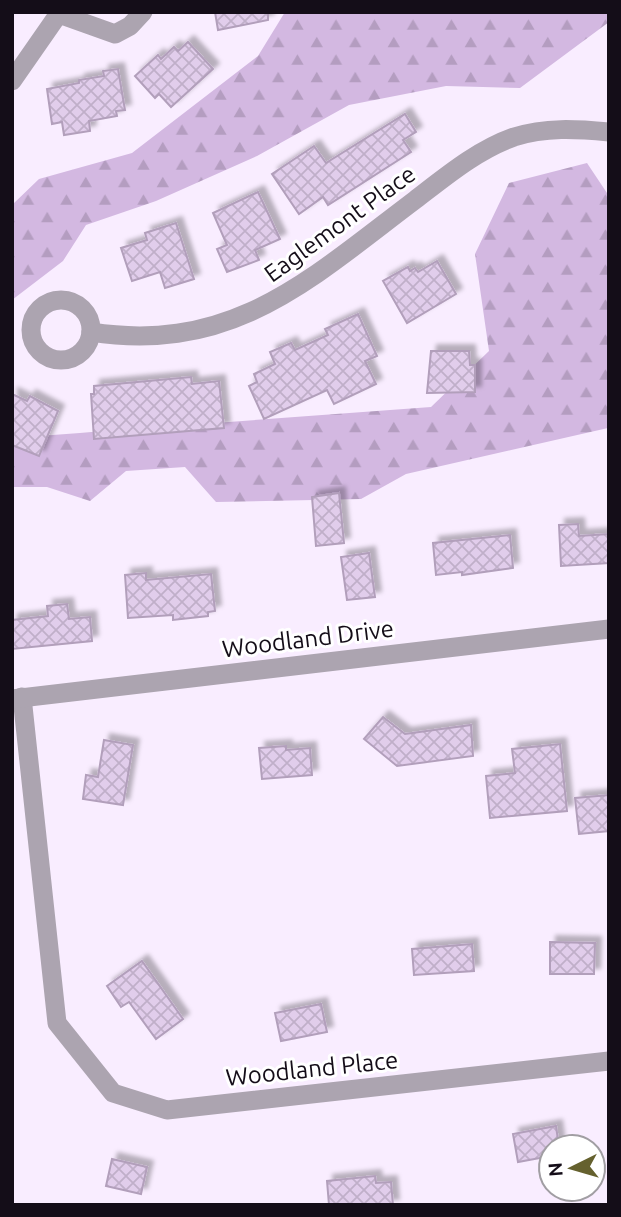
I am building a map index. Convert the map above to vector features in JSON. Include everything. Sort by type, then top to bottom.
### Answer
[{"type":"street","points":[[12,81],[59,13],[115,34],[130,26],[143,12]]},
{"type":"street","name":"Eaglemont Place","points":[[91,332],[163,335],[204,329],[237,318],[277,301],[452,172],[488,149],[514,137],[558,128],[609,132]]},
{"type":"street","name":"Woodland Drive","points":[[17,698],[609,629]]},
{"type":"street","name":"Woodland Place","points":[[17,698],[57,1023],[113,1093],[167,1110],[609,1061]]},
{"type":"green space","points":[[285,12],[609,12],[609,22],[520,88],[446,86],[349,105],[257,156],[156,201],[86,225],[63,261],[12,300],[12,205],[39,179],[132,153],[258,56]]},
{"type":"green space","points":[[587,163],[609,196],[608,428],[406,474],[361,499],[216,502],[185,467],[126,471],[90,501],[47,487],[12,487],[12,438],[431,407],[489,351],[475,254],[509,183]]},
{"type":"building","points":[[215,12],[268,12],[268,20],[218,30]]},
{"type":"building","points":[[188,42],[213,69],[171,107],[159,94],[155,98],[135,76],[158,55],[161,59],[174,47],[178,51]]},
{"type":"building","points":[[118,69],[125,110],[116,111],[117,116],[89,121],[90,131],[64,135],[62,122],[52,124],[47,89],[104,76],[103,71]]},
{"type":"building","points":[[405,114],[416,132],[403,140],[411,152],[328,205],[323,197],[299,214],[272,174],[314,146],[326,163]]},
{"type":"building","points":[[258,192],[280,239],[255,250],[259,260],[227,272],[217,249],[227,245],[213,213]]},
{"type":"building","points":[[176,223],[194,279],[165,288],[160,272],[132,281],[121,248],[147,240],[145,233]]},
{"type":"building","points":[[437,261],[456,294],[407,323],[383,281],[408,267],[410,271],[415,268],[418,272]]},
{"type":"building","points":[[358,314],[377,356],[365,361],[376,384],[334,404],[327,390],[264,419],[249,386],[257,382],[254,374],[275,364],[270,352],[291,343],[295,350],[328,335],[325,329]]},
{"type":"building","points":[[431,351],[469,351],[470,365],[475,365],[475,392],[427,393]]},
{"type":"building","points":[[191,377],[192,384],[219,381],[224,428],[94,439],[91,394],[94,394],[94,386]]},
{"type":"building","points":[[12,394],[27,401],[30,396],[58,411],[39,456],[12,445]]},
{"type":"building","points":[[339,493],[344,543],[316,546],[312,497]]},
{"type":"building","points":[[578,524],[579,536],[609,534],[609,563],[561,566],[559,525]]},
{"type":"building","points":[[510,535],[513,568],[462,575],[462,572],[436,575],[433,543]]},
{"type":"building","points":[[369,553],[375,597],[347,600],[341,557]]},
{"type":"building","points":[[146,573],[146,580],[211,574],[215,611],[208,612],[208,616],[173,620],[173,615],[128,618],[125,575]]},
{"type":"building","points":[[67,604],[69,619],[90,617],[92,641],[12,649],[12,620],[48,616],[47,606]]},
{"type":"building","points":[[383,717],[405,734],[471,725],[473,756],[397,766],[364,739]]},
{"type":"building","points":[[104,740],[133,745],[123,805],[83,799],[86,775],[98,777]]},
{"type":"building","points":[[560,744],[567,811],[490,818],[486,776],[515,773],[512,749]]},
{"type":"building","points":[[286,746],[286,750],[310,748],[312,775],[262,779],[259,748]]},
{"type":"building","points":[[609,795],[609,831],[579,834],[575,798]]},
{"type":"building","points":[[550,942],[595,943],[594,974],[550,974]]},
{"type":"building","points":[[472,944],[474,971],[414,975],[412,949]]},
{"type":"building","points":[[142,961],[183,1019],[156,1039],[129,1002],[121,1007],[107,986]]},
{"type":"building","points":[[321,1004],[327,1032],[281,1041],[275,1013]]},
{"type":"building","points":[[556,1126],[557,1133],[537,1133],[537,1159],[518,1162],[513,1134]]},
{"type":"building","points":[[112,1159],[147,1167],[141,1194],[106,1186]]},
{"type":"building","points":[[375,1176],[376,1183],[391,1182],[393,1205],[329,1205],[327,1181]]}]
